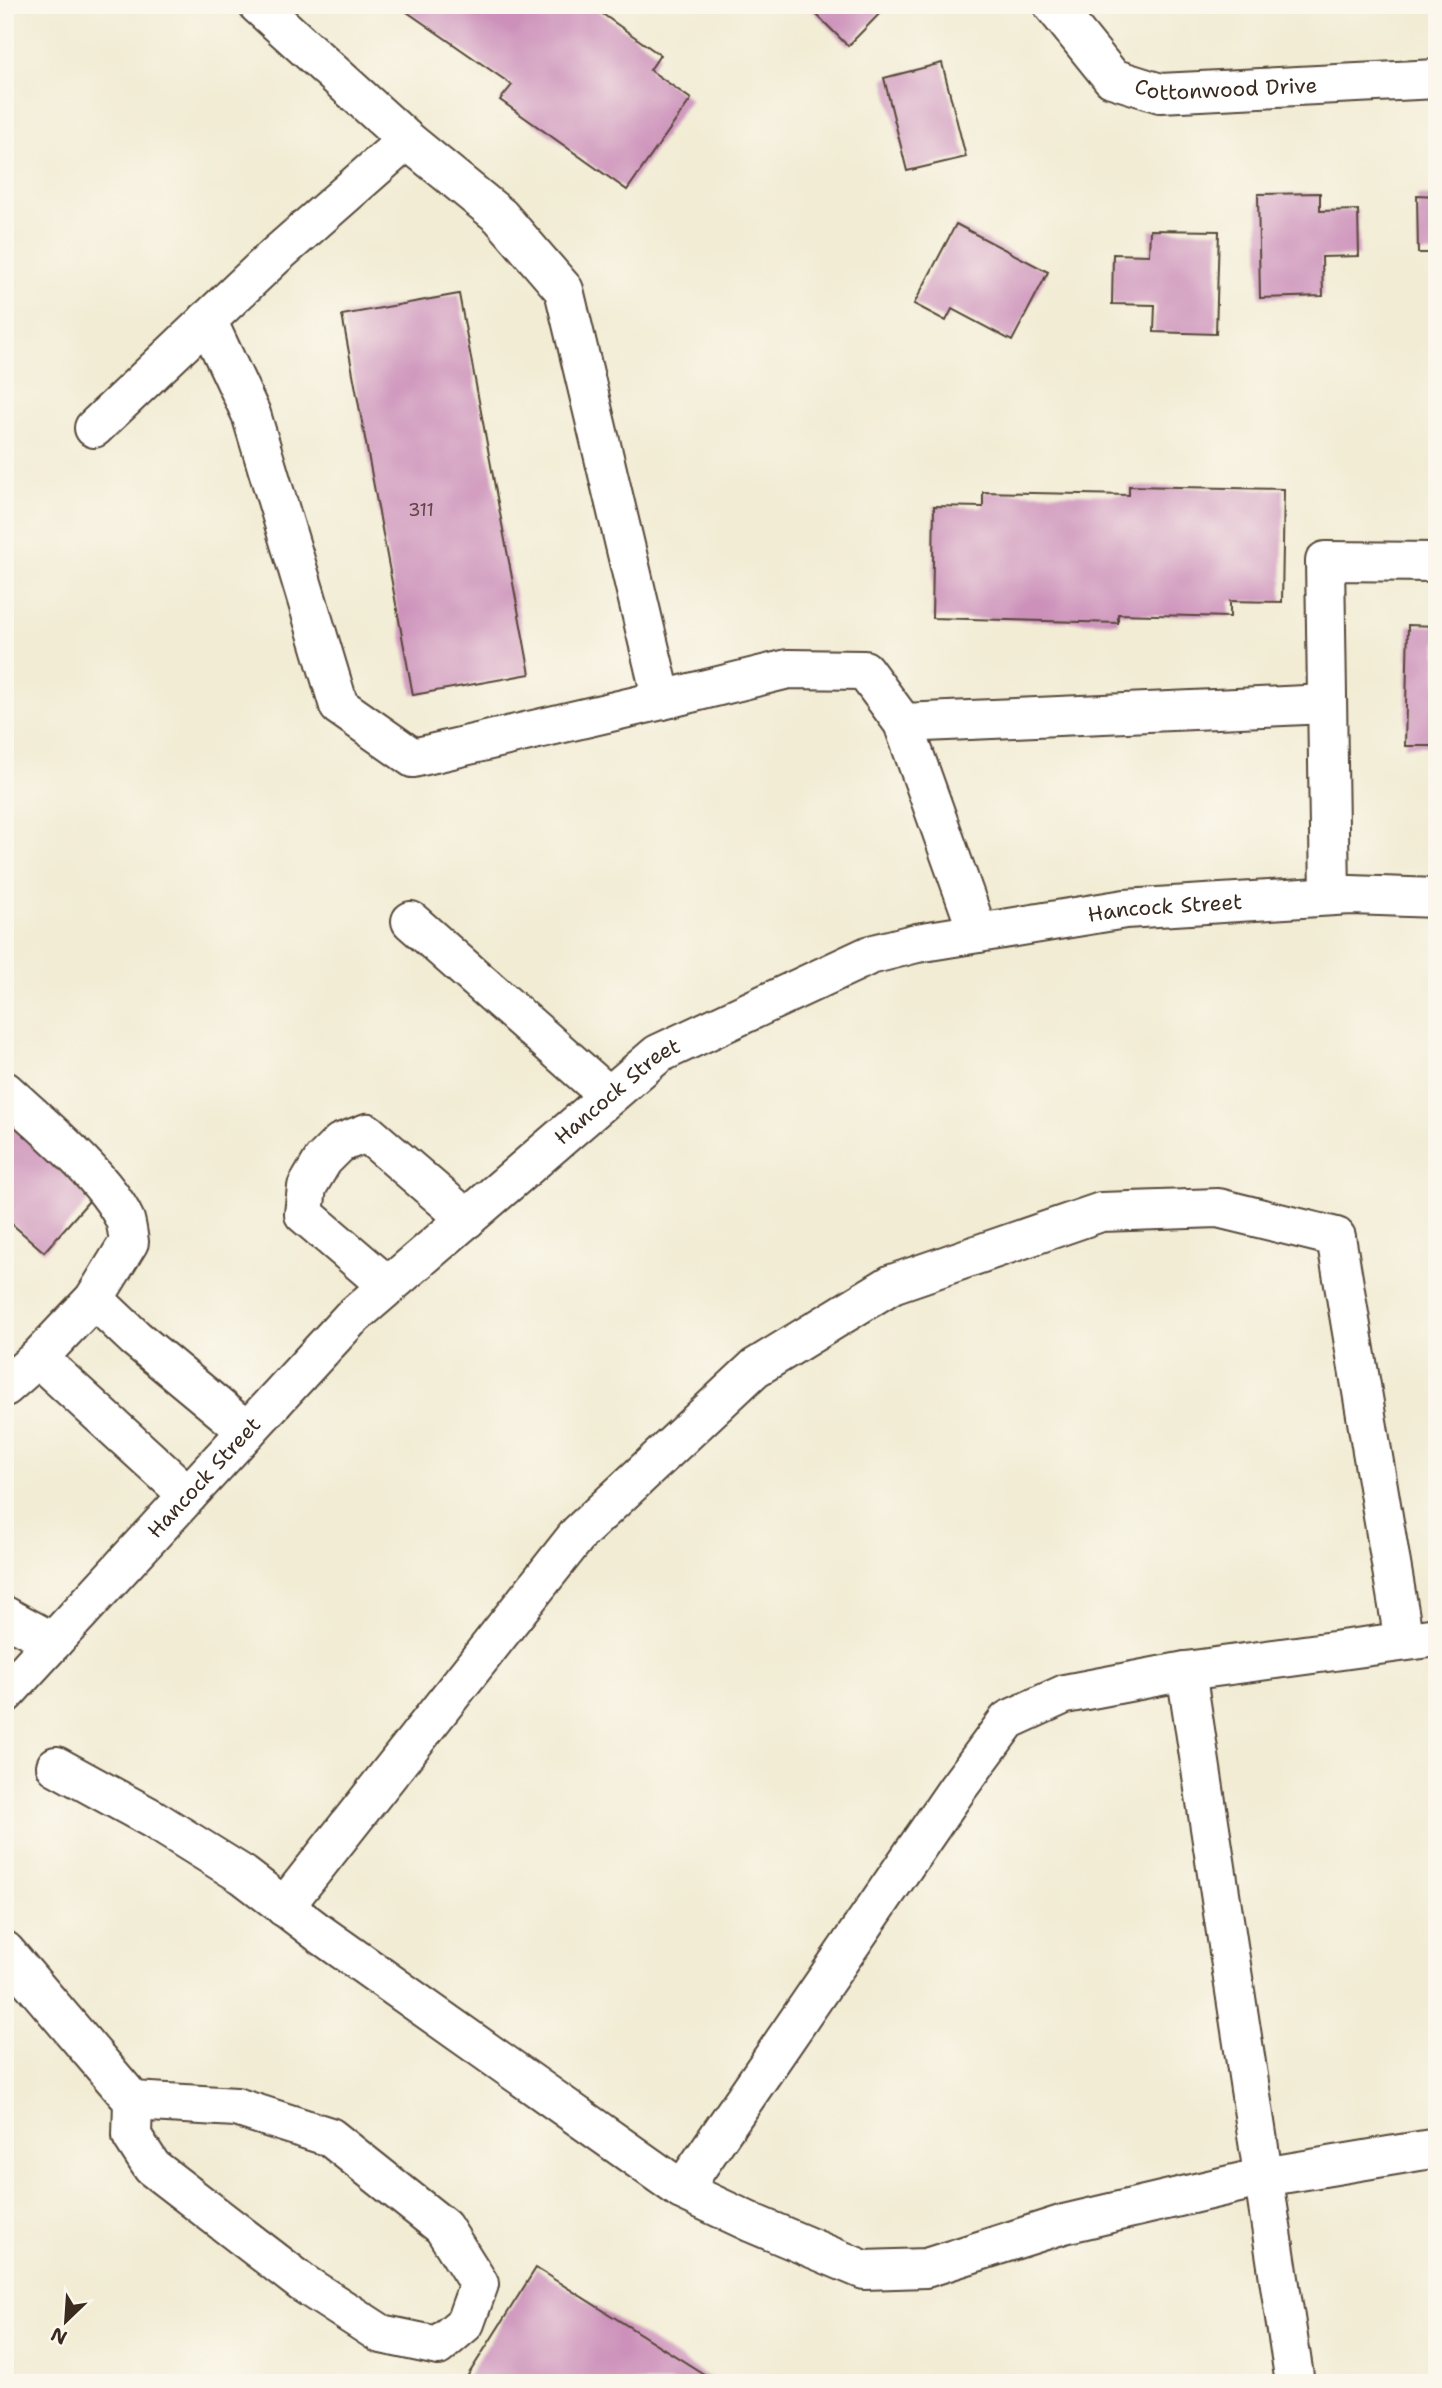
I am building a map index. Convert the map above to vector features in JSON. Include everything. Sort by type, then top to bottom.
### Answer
[{"type":"street","points":[[258,5],[407,140],[500,216],[564,290],[662,700]]},
{"type":"street","name":"Cottonwood Drive","points":[[1053,5],[1112,78],[1160,93],[1437,79]]},
{"type":"street","points":[[94,428],[274,257],[407,140]]},
{"type":"street","points":[[207,320],[251,414],[339,706],[413,758],[788,669],[864,670],[903,723],[978,933]]},
{"type":"street","points":[[1330,896],[1325,561],[1437,562]]},
{"type":"street","points":[[903,723],[1327,705]]},
{"type":"street","name":"Hancock Street","points":[[5,1694],[350,1319],[658,1054],[870,955],[917,943],[1125,909],[1330,896],[1437,898]]},
{"type":"street","points":[[411,921],[609,1096]]},
{"type":"street","points":[[5,1091],[58,1140],[110,1195],[126,1223],[129,1242],[94,1299],[38,1358],[5,1387]]},
{"type":"street","points":[[388,1286],[304,1214],[307,1187],[323,1160],[340,1143],[367,1133],[467,1219]]},
{"type":"street","points":[[284,1907],[579,1532],[755,1368],[892,1284],[1101,1212],[1217,1208],[1336,1237],[1420,1639],[1186,1671],[1065,1695],[1008,1720],[957,1789],[682,2190]]},
{"type":"street","points":[[94,1299],[135,1338],[247,1431]]},
{"type":"street","points":[[38,1358],[188,1495]]},
{"type":"street","points":[[5,1616],[53,1642]]},
{"type":"street","points":[[1186,1671],[1295,2383]]},
{"type":"street","points":[[56,1766],[164,1826],[243,1875],[682,2190],[752,2224],[864,2270],[926,2269],[1064,2224],[1264,2177],[1437,2148]]},
{"type":"street","points":[[5,1951],[133,2101],[132,2136],[152,2167],[303,2284],[381,2334],[438,2346],[465,2323],[479,2284],[443,2227],[330,2137],[236,2107],[133,2101]]},
{"type":"building","points":[[397,5],[590,5],[660,55],[650,70],[691,99],[627,190],[500,100],[512,85]]},
{"type":"building","points":[[818,5],[888,5],[848,46],[812,10]]},
{"type":"building","points":[[942,63],[966,157],[907,171],[884,78]]},
{"type":"building","points":[[1320,193],[1320,211],[1358,210],[1359,256],[1322,257],[1323,296],[1260,298],[1258,194]]},
{"type":"building","points":[[1417,195],[1437,196],[1437,253],[1418,253]]},
{"type":"building","points":[[956,224],[1048,272],[1012,341],[952,309],[946,321],[914,304]]},
{"type":"building","points":[[1150,230],[1219,231],[1216,334],[1154,332],[1155,305],[1112,304],[1113,254],[1149,255]]},
{"type":"building","points":[[459,294],[530,674],[413,695],[342,315]]},
{"type":"building","points":[[1129,486],[1284,489],[1282,602],[1230,601],[1230,617],[1118,614],[1118,623],[932,618],[934,506],[983,507],[983,492],[1129,495]]},
{"type":"building","points":[[1408,625],[1437,626],[1437,746],[1405,746]]},
{"type":"building","points":[[5,1113],[96,1193],[44,1252],[5,1218]]},
{"type":"building","points":[[536,2268],[718,2383],[463,2383]]}]
